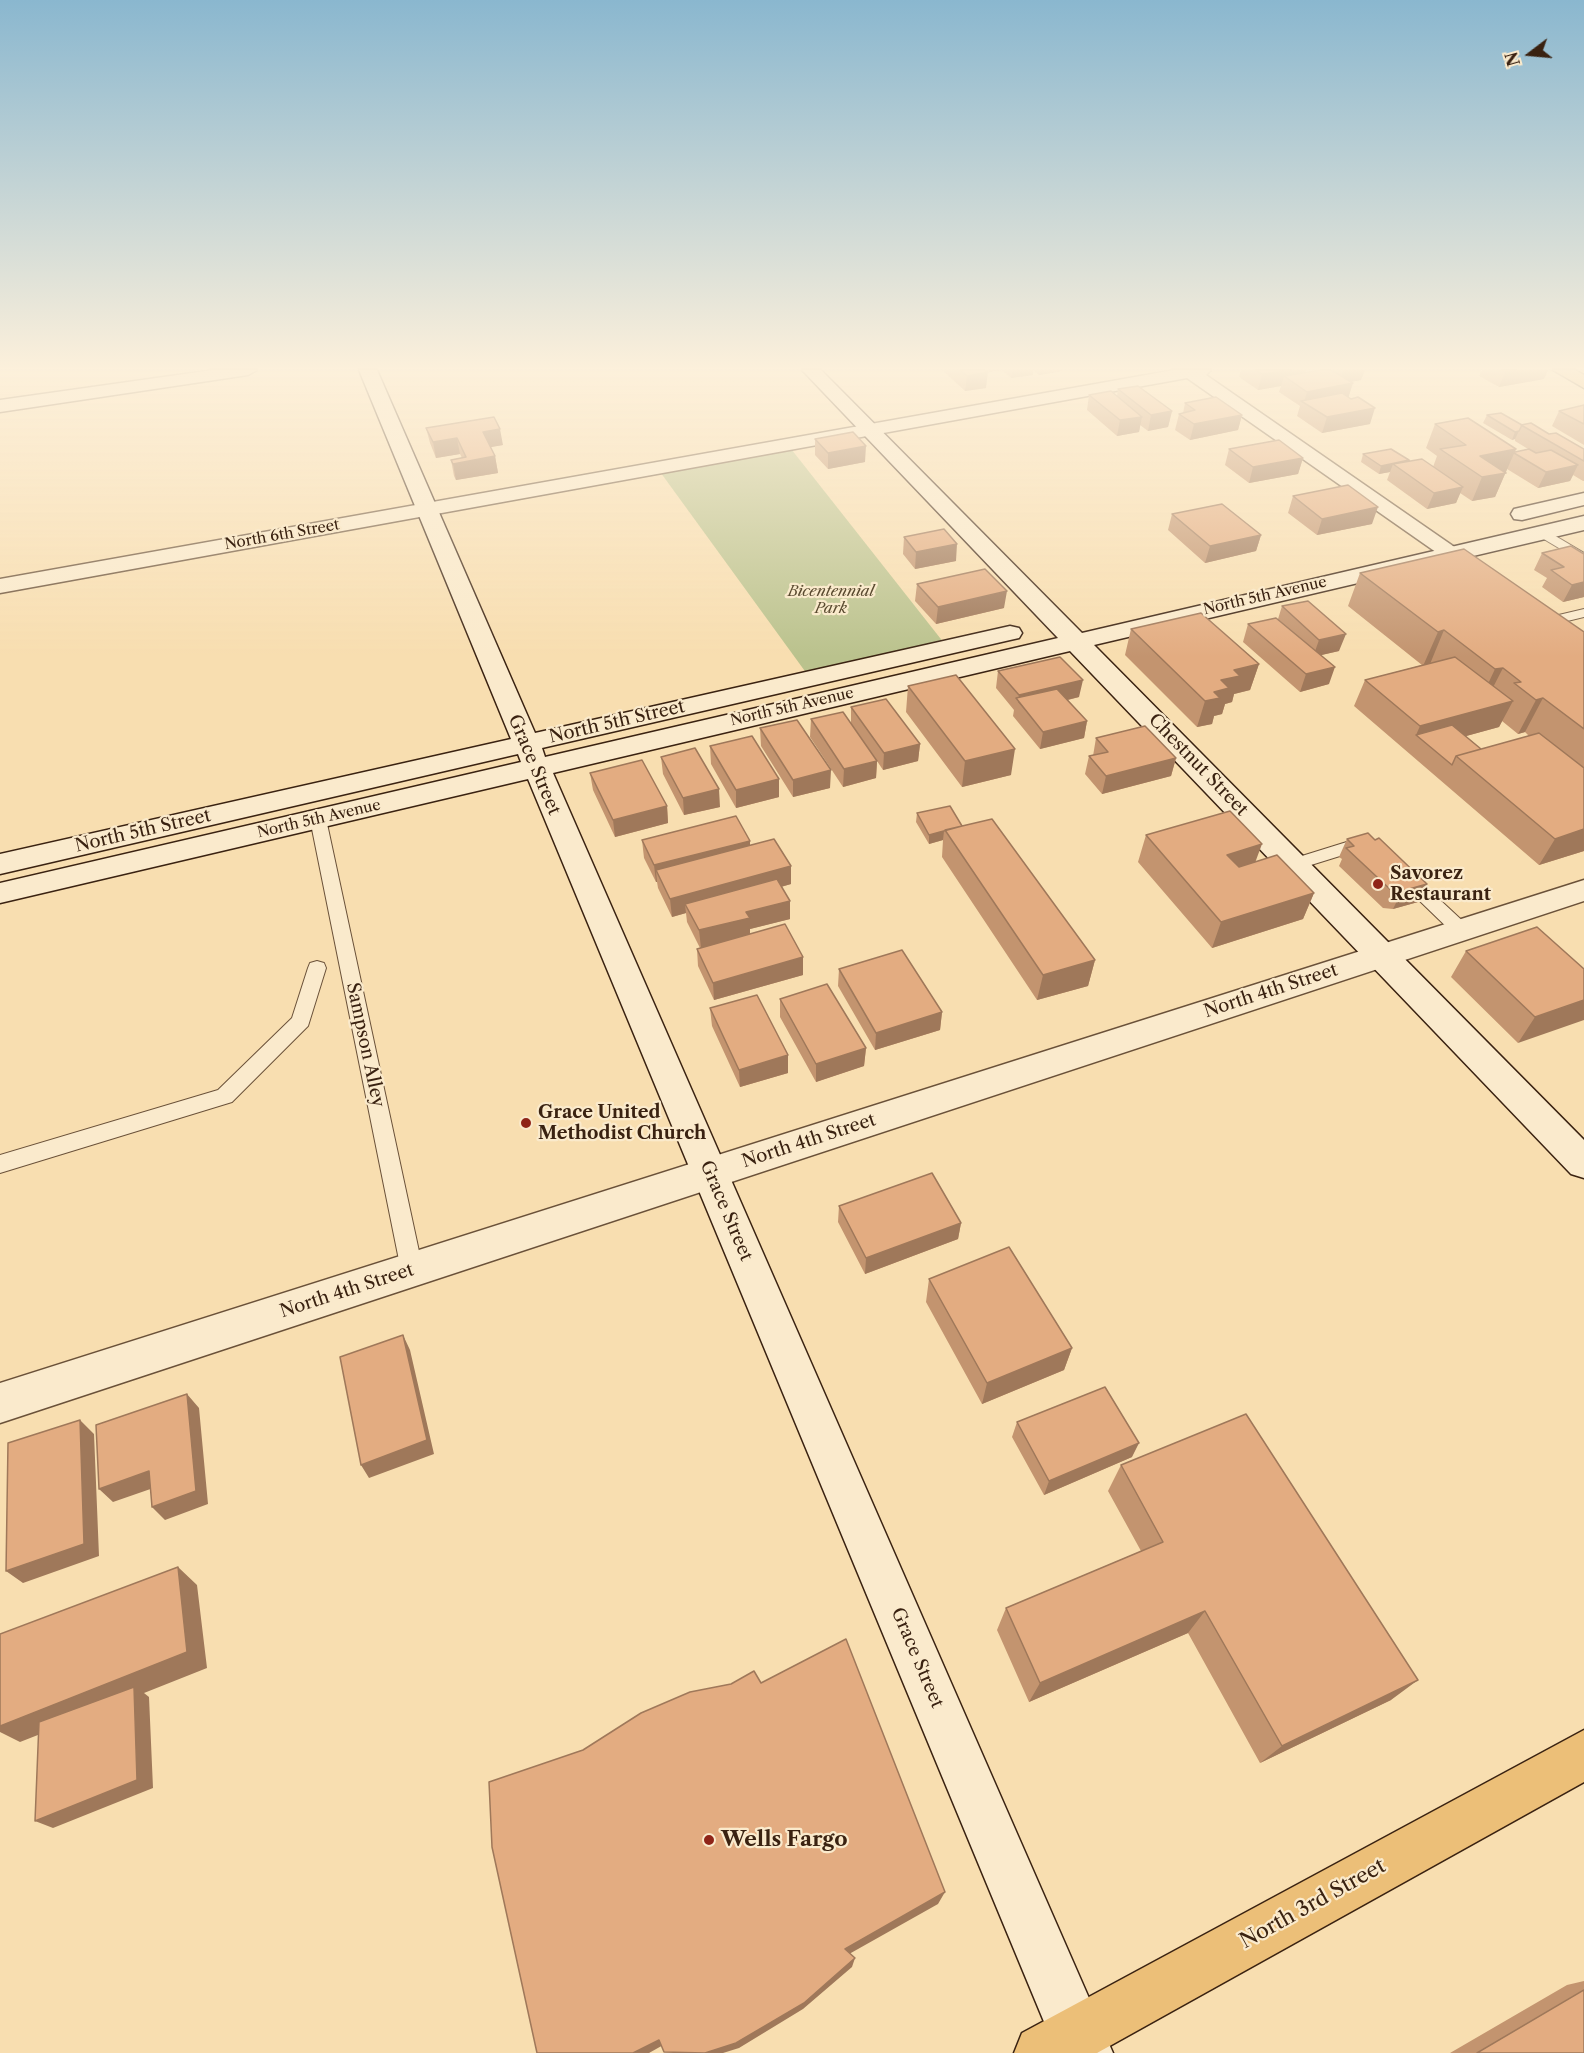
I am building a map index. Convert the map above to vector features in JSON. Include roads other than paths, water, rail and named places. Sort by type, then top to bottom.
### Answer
[{"type":"main road","name":"North 3rd Street","points":[[1068,2047],[1584,1755]]},
{"type":"street","name":"Grace Street","points":[[409,466],[710,1174],[1068,2047]]},
{"type":"street","name":"North 6th Street","points":[[0,586],[663,466]]},
{"type":"street","name":"Chestnut Street","points":[[908,466],[1074,626],[1295,864],[1584,1163]]},
{"type":"street","points":[[1328,466],[1428,537]]},
{"type":"street","points":[[1505,518],[1584,499]]},
{"type":"street","name":"North 5th Avenue","points":[[0,893],[318,819],[530,755],[1074,626],[1456,541],[1542,532],[1584,523]]},
{"type":"street","name":"North 5th Avenue","points":[[1404,542],[1428,537],[1456,541]]},
{"type":"street","points":[[1456,541],[1494,581]]},
{"type":"street","points":[[1532,608],[1576,638]]},
{"type":"street","name":"North 5th Street","points":[[0,864],[530,755]]},
{"type":"street","name":"North 4th Street","points":[[0,1403],[1584,890]]},
{"type":"lane","points":[[1542,532],[1584,559]]},
{"type":"lane","points":[[1551,621],[1584,613]]},
{"type":"lane","name":"Sampson Alley","points":[[318,819],[412,1270]]},
{"type":"lane","points":[[1295,864],[1368,842],[1376,849]]},
{"type":"lane","points":[[1392,865],[1462,931]]},
{"type":"lane","points":[[0,1164],[225,1096],[301,1021],[317,968]]},
{"type":"place","name":"Savorez Restaurant","points":[[1378,884]]},
{"type":"place","name":"Grace United Methodist Church","points":[[526,1123]]},
{"type":"place","name":"Wells Fargo","points":[[709,1840]]},
{"type":"park label","name":"Bicentennial Park","points":[[831,600]]}]
